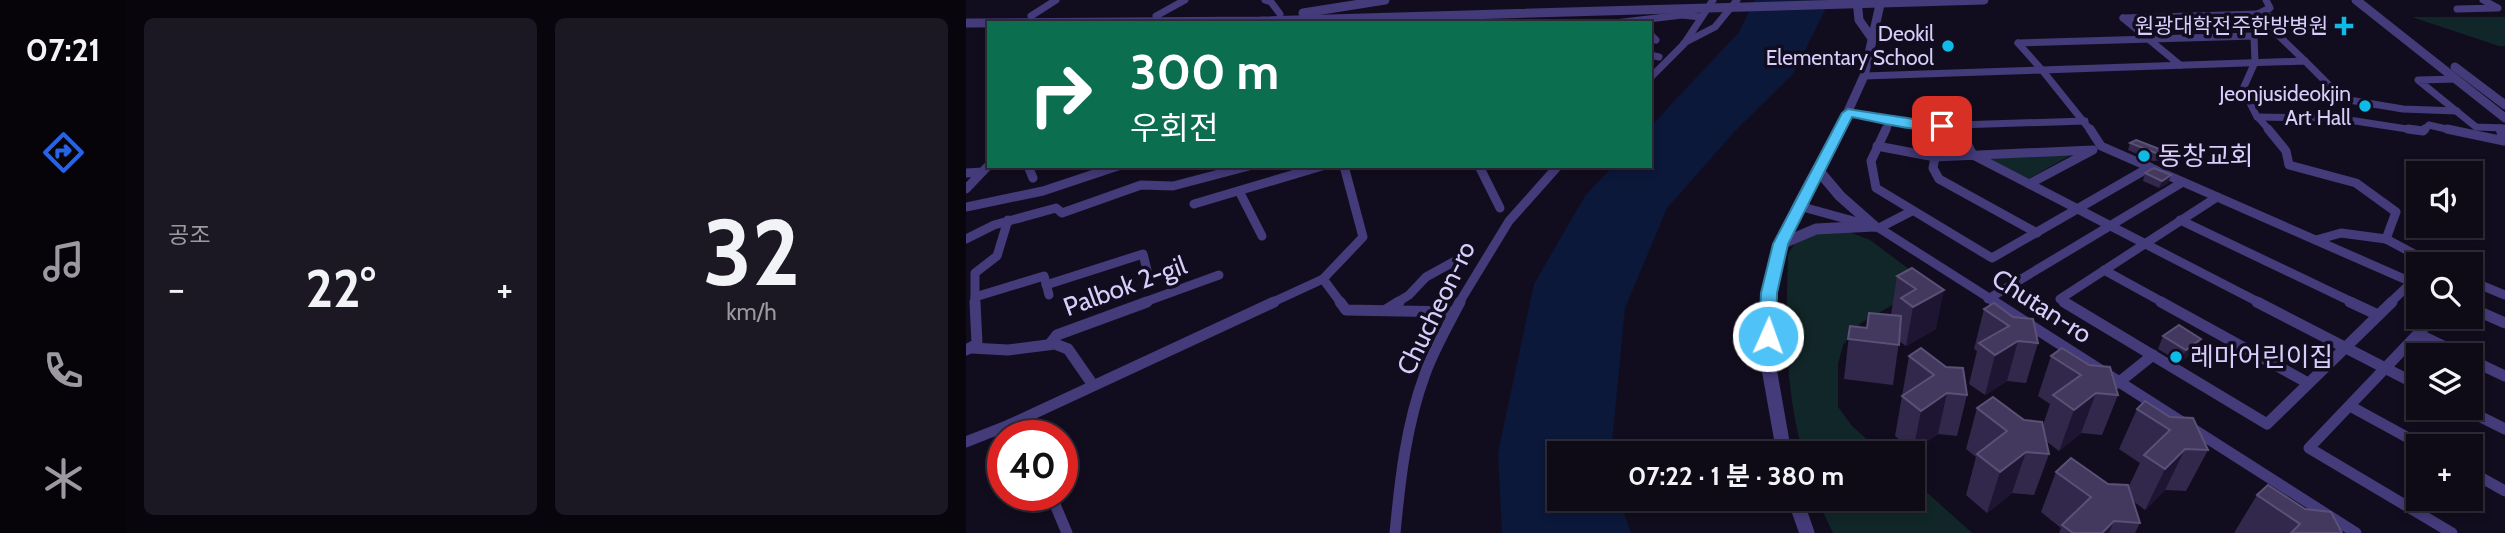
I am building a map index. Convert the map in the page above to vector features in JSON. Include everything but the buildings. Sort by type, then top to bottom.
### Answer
[{"type":"street","points":[[1031,16],[1056,0]]},
{"type":"street","points":[[1156,16],[1185,0]]},
{"type":"street","points":[[1265,0],[1271,2],[1280,14]]},
{"type":"street","points":[[1296,19],[1386,0]]},
{"type":"street","points":[[1386,0],[1381,7],[1393,11]]},
{"type":"street","points":[[1273,21],[1393,11],[1984,0]]},
{"type":"street","points":[[2266,0],[2270,8],[2258,14],[2254,36],[2255,62],[2243,89],[2257,117],[2279,140],[2290,158],[2290,165],[2357,183],[2396,212],[2386,239]]},
{"type":"street","points":[[2356,0],[2505,118]]},
{"type":"street","points":[[2365,0],[2505,105]]},
{"type":"street","points":[[2457,9],[2498,8],[2483,0]]},
{"type":"street","points":[[1782,441],[1767,357],[1769,293],[1781,244],[1864,76],[1878,1]]},
{"type":"street","points":[[1860,2],[1855,12],[1864,30],[1871,37]]},
{"type":"street","points":[[966,17],[1280,14],[1296,19],[1429,19],[1711,3]]},
{"type":"street","points":[[1684,44],[1697,16],[1711,3]]},
{"type":"street","points":[[1652,76],[1684,44],[1714,29],[1727,18],[1729,3]]},
{"type":"street","points":[[2180,65],[2123,18],[2258,14],[2277,18]]},
{"type":"street","points":[[1114,21],[1122,16]]},
{"type":"street","points":[[1644,21],[1697,16]]},
{"type":"street","points":[[2256,22],[2279,36],[2343,100]]},
{"type":"street","points":[[966,23],[987,23]]},
{"type":"street","points":[[1652,36],[1656,40]]},
{"type":"street","points":[[2097,148],[2085,121],[2018,43],[2254,36]]},
{"type":"street","points":[[1652,55],[1659,57]]},
{"type":"street","points":[[1864,76],[2305,61]]},
{"type":"street","points":[[2257,117],[2336,118],[2423,131],[2429,125],[2504,141],[2502,128],[2476,127],[2418,80],[2458,79]]},
{"type":"street","points":[[2246,94],[2343,100],[2403,109],[2457,111]]},
{"type":"street","points":[[1848,113],[1927,126],[2085,121]]},
{"type":"street","points":[[1891,120],[1870,158],[1869,173],[1876,188],[1992,258],[2150,167]]},
{"type":"street","points":[[1957,126],[1973,155],[2406,379]]},
{"type":"street","points":[[1877,146],[1935,156],[2097,148],[2150,167],[2406,280]]},
{"type":"street","points":[[2029,184],[2097,148]]},
{"type":"street","points":[[1935,156],[1933,168],[1939,179],[2037,233]]},
{"type":"street","points":[[966,189],[987,167]]},
{"type":"street","points":[[1029,168],[1032,178]]},
{"type":"street","points":[[966,208],[1043,191],[1111,168]]},
{"type":"street","points":[[966,239],[1008,220],[1056,208],[1062,213],[1152,182],[1162,187],[1177,186],[1242,168]]},
{"type":"street","points":[[1194,204],[1315,168]]},
{"type":"street","points":[[1031,420],[1093,385],[1323,279],[1363,237],[1345,168]]},
{"type":"street","points":[[1480,168],[1500,208]]},
{"type":"street","name":"Chucheon-ro","points":[[1395,533],[1402,461],[1425,375],[1454,312],[1497,234],[1513,212],[1556,168]]},
{"type":"street","points":[[1818,170],[1840,196],[1877,227]]},
{"type":"street","points":[[966,173],[982,172]]},
{"type":"street","points":[[1989,299],[2183,182]]},
{"type":"street","points":[[1239,191],[1262,236]]},
{"type":"street","points":[[2217,197],[2060,299],[2267,424],[2378,315],[2406,292]]},
{"type":"street","name":"Chutan-ro","points":[[1799,206],[1877,227],[2356,533]]},
{"type":"street","points":[[1781,244],[1815,228],[1835,225],[1877,227],[1912,211]]},
{"type":"street","points":[[975,297],[975,273],[997,256],[1008,220]]},
{"type":"street","points":[[2180,220],[2378,315]]},
{"type":"street","points":[[2316,240],[2323,235],[2335,234],[2386,239],[2410,252]]},
{"type":"street","name":"Palbok 2-gil","points":[[968,349],[977,344],[975,297],[1044,276],[1048,290],[1143,254],[1147,270]]},
{"type":"street","name":"Chucheon-ro","points":[[1385,310],[1409,295],[1426,276],[1466,255]]},
{"type":"street","points":[[2104,270],[2308,383]]},
{"type":"street","name":"Palbok 2-gil","points":[[1050,344],[1056,335],[1219,275]]},
{"type":"street","points":[[1323,279],[1346,310],[1454,312]]},
{"type":"street","points":[[2483,286],[2505,295]]},
{"type":"street","points":[[2483,313],[2505,323]]},
{"type":"street","points":[[2423,329],[2309,448],[2451,533]]},
{"type":"street","points":[[2418,334],[2437,343]]},
{"type":"street","name":"Palbok 2-gil","points":[[968,349],[1008,351],[1050,344],[1068,349],[1093,385]]},
{"type":"street","points":[[2118,383],[2153,355]]},
{"type":"street","points":[[2483,366],[2505,376]]},
{"type":"street","points":[[2350,406],[2406,437]]},
{"type":"street","points":[[2483,418],[2505,429]]},
{"type":"street","points":[[966,442],[987,437]]},
{"type":"street","points":[[2483,479],[2505,491]]},
{"type":"street","points":[[1058,511],[1067,533]]},
{"type":"street","points":[[1800,511],[1807,533]]},
{"type":"green space","points":[[2412,17],[2505,17],[2505,46],[2499,46]]},
{"type":"green space","points":[[2071,155],[2028,179],[1988,158]]},
{"type":"green space","points":[[1844,230],[1870,240],[1929,284],[1861,323],[1843,345],[1838,364],[1838,407],[1852,426],[1869,441],[1800,441],[1797,428],[1789,379],[1788,255],[1798,242],[1819,233]]},
{"type":"green space","points":[[1925,491],[1972,533],[1833,533],[1823,511],[1925,511]]},
{"type":"water","points":[[1755,0],[1830,0],[1793,74],[1736,130],[1667,208],[1625,308],[1612,441],[1547,441],[1547,511],[1623,511],[1631,533],[1502,533],[1498,453],[1534,284],[1585,196],[1611,168],[1652,168],[1652,125],[1739,32]]},
{"type":"place","name":"원광대학전주한방병원","points":[[2344,26]]},
{"type":"place","name":"Deokil Elementary School","points":[[1948,46]]},
{"type":"place","name":"Jeonjusideokjin Art Hall","points":[[2365,106]]},
{"type":"place","name":"동창교회","points":[[2144,156]]},
{"type":"place","name":"레마어린이집","points":[[2176,357]]},
{"type":"route","points":[[1768,336],[1769,293],[1781,244],[1848,113],[1942,126]]}]
